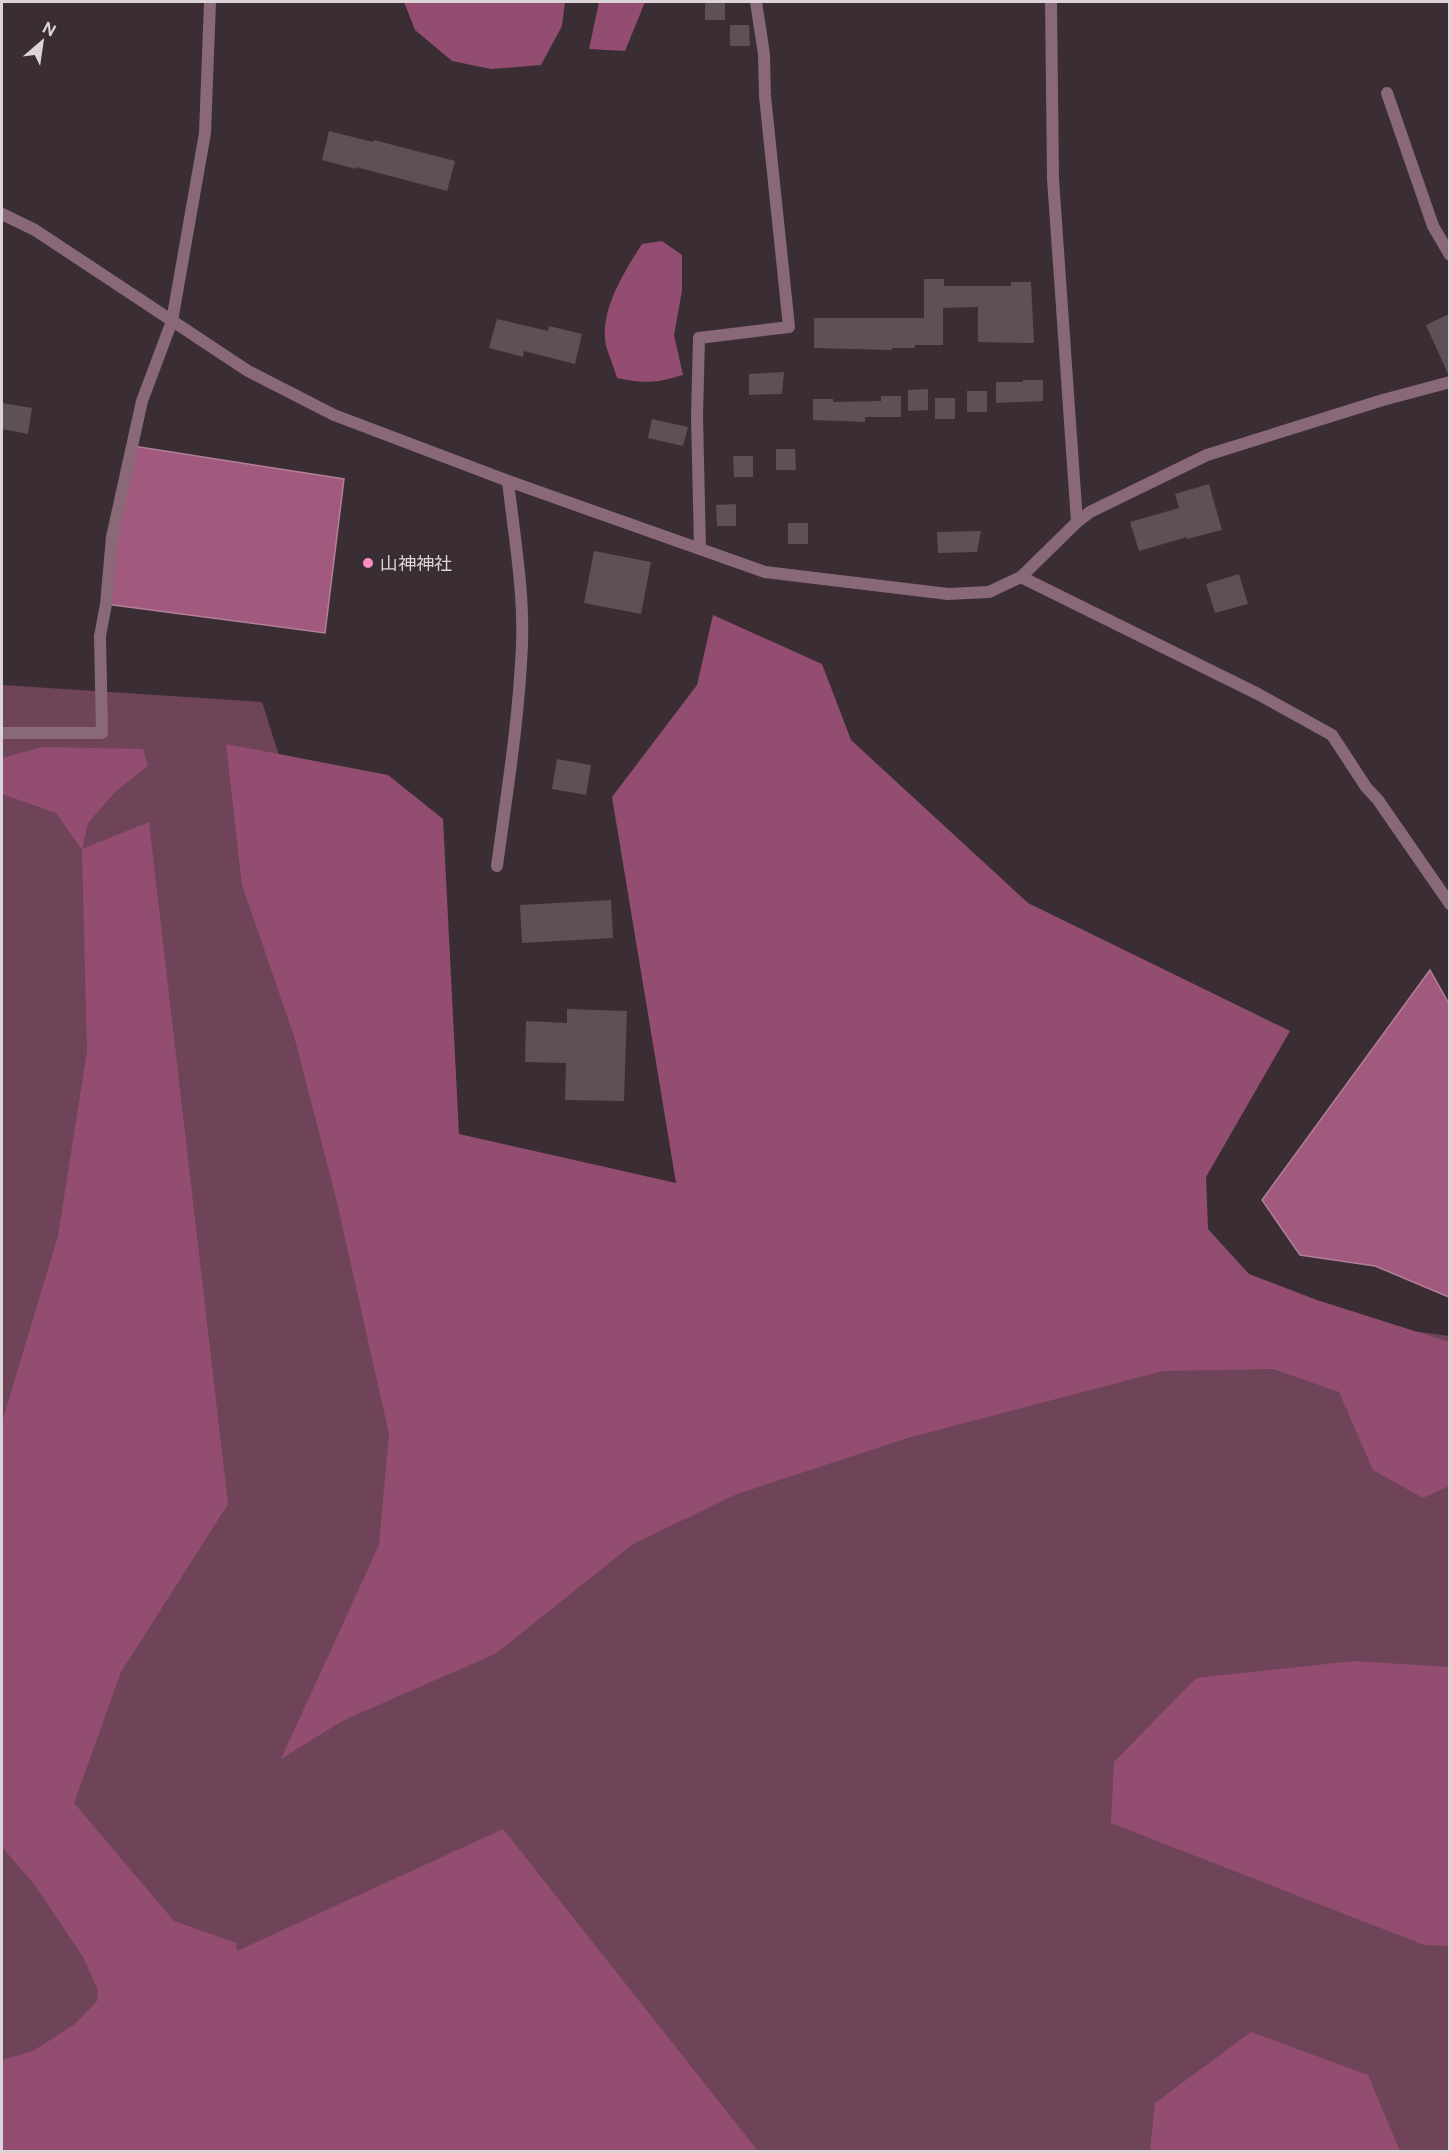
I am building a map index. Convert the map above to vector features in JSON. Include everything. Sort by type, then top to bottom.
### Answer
[{"type":"street","points":[[2,734],[102,733],[100,636],[106,604],[112,537],[142,401],[172,321],[205,133],[210,2]]},
{"type":"street","points":[[700,548],[697,416],[699,338],[789,327],[765,96],[764,54],[756,2]]},
{"type":"street","points":[[1051,2],[1053,179],[1077,522]]},
{"type":"street","points":[[1386,93],[1433,226],[1449,255]]},
{"type":"street","points":[[2,214],[35,230],[248,372],[334,415],[508,481],[765,572],[948,594],[989,592],[1021,577],[1090,512],[1208,455],[1383,400],[1449,382]]},
{"type":"street","points":[[497,866],[517,713],[522,642],[520,588],[508,481]]},
{"type":"street","points":[[1021,577],[1258,694],[1332,735],[1449,904]]},
{"type":"shaded area","points":[[404,2],[565,2],[562,26],[541,65],[491,69],[452,61],[415,30]]},
{"type":"shaded area","points":[[599,2],[645,2],[625,51],[589,49]]},
{"type":"shaded area","points":[[662,241],[682,255],[682,291],[674,335],[683,375],[650,382],[617,378],[606,346],[606,319],[610,306],[621,279],[642,244]]},
{"type":"shaded area","points":[[133,446],[344,479],[325,633],[106,604]]},
{"type":"shaded area","points":[[713,615],[822,664],[851,740],[1028,903],[1290,1031],[1206,1177],[1208,1229],[1249,1274],[1317,1300],[1449,1342],[1449,1486],[1423,1498],[1373,1470],[1339,1392],[1273,1369],[1163,1371],[911,1437],[737,1494],[633,1544],[495,1654],[344,1720],[281,1759],[379,1545],[389,1434],[336,1198],[294,1036],[242,885],[226,744],[388,775],[443,819],[459,1134],[676,1183],[612,797],[697,685]]},
{"type":"shaded area","points":[[2,685],[262,702],[509,1480],[1050,1281],[1449,1336],[1449,2151],[2,2151]]},
{"type":"shaded area","points":[[42,747],[143,749],[148,766],[116,791],[88,823],[82,849],[149,822],[228,1504],[121,1672],[74,1803],[174,1921],[236,1943],[237,1951],[503,1829],[758,2151],[2,2151],[2,2060],[33,2051],[75,2024],[97,2001],[98,1990],[83,1957],[34,1884],[2,1847],[2,1422],[58,1236],[87,1051],[82,850],[56,813],[2,794],[2,758]]},
{"type":"shaded area","points":[[1430,970],[1449,1004],[1449,1297],[1375,1266],[1300,1255],[1262,1200]]},
{"type":"shaded area","points":[[1354,1661],[1449,1667],[1449,1946],[1424,1945],[1111,1823],[1114,1762],[1196,1678]]},
{"type":"shaded area","points":[[1251,2032],[1368,2075],[1400,2151],[1150,2151],[1155,2103]]},
{"type":"building","points":[[705,2],[725,2],[725,20],[705,20]]},
{"type":"building","points":[[730,25],[749,25],[750,46],[730,46]]},
{"type":"building","points":[[329,131],[455,161],[447,191],[322,160]]},
{"type":"building","points":[[924,279],[944,279],[944,286],[1011,286],[1011,282],[1031,282],[1034,343],[978,342],[978,307],[943,308],[943,345],[915,345],[915,348],[892,348],[892,350],[814,348],[814,318],[924,318]]},
{"type":"building","points":[[1449,314],[1449,374],[1448,374],[1426,325]]},
{"type":"building","points":[[497,319],[548,331],[549,326],[582,334],[575,364],[524,351],[523,357],[489,348]]},
{"type":"building","points":[[784,372],[782,394],[749,395],[749,374]]},
{"type":"building","points":[[1023,380],[1043,380],[1043,401],[996,403],[996,382],[1023,382]]},
{"type":"building","points":[[928,389],[928,410],[908,411],[908,390]]},
{"type":"building","points":[[967,391],[987,391],[987,412],[967,412]]},
{"type":"building","points":[[881,396],[901,396],[901,417],[865,417],[865,422],[813,420],[813,399],[833,399],[833,402],[881,401]]},
{"type":"building","points":[[935,398],[955,398],[955,419],[935,419]]},
{"type":"building","points":[[2,403],[32,408],[28,434],[2,429]]},
{"type":"building","points":[[652,419],[688,427],[683,446],[648,438]]},
{"type":"building","points":[[776,449],[795,449],[796,470],[776,470]]},
{"type":"building","points":[[733,456],[753,456],[753,477],[734,477]]},
{"type":"building","points":[[1209,484],[1222,530],[1139,551],[1130,522],[1179,508],[1175,494]]},
{"type":"building","points":[[736,504],[736,526],[717,526],[716,505]]},
{"type":"building","points":[[788,523],[808,523],[808,544],[788,544]]},
{"type":"building","points":[[981,531],[977,552],[938,553],[937,532]]},
{"type":"building","points":[[594,551],[651,562],[641,614],[584,603]]},
{"type":"building","points":[[1239,574],[1248,604],[1215,613],[1206,584]]},
{"type":"building","points":[[557,759],[591,765],[586,795],[552,789]]},
{"type":"building","points":[[611,900],[613,938],[522,943],[520,905]]},
{"type":"building","points":[[567,1009],[627,1011],[624,1101],[565,1100],[566,1063],[525,1062],[526,1021],[567,1023]]},
{"type":"place","name":"山神神社","points":[[368,563]]}]
